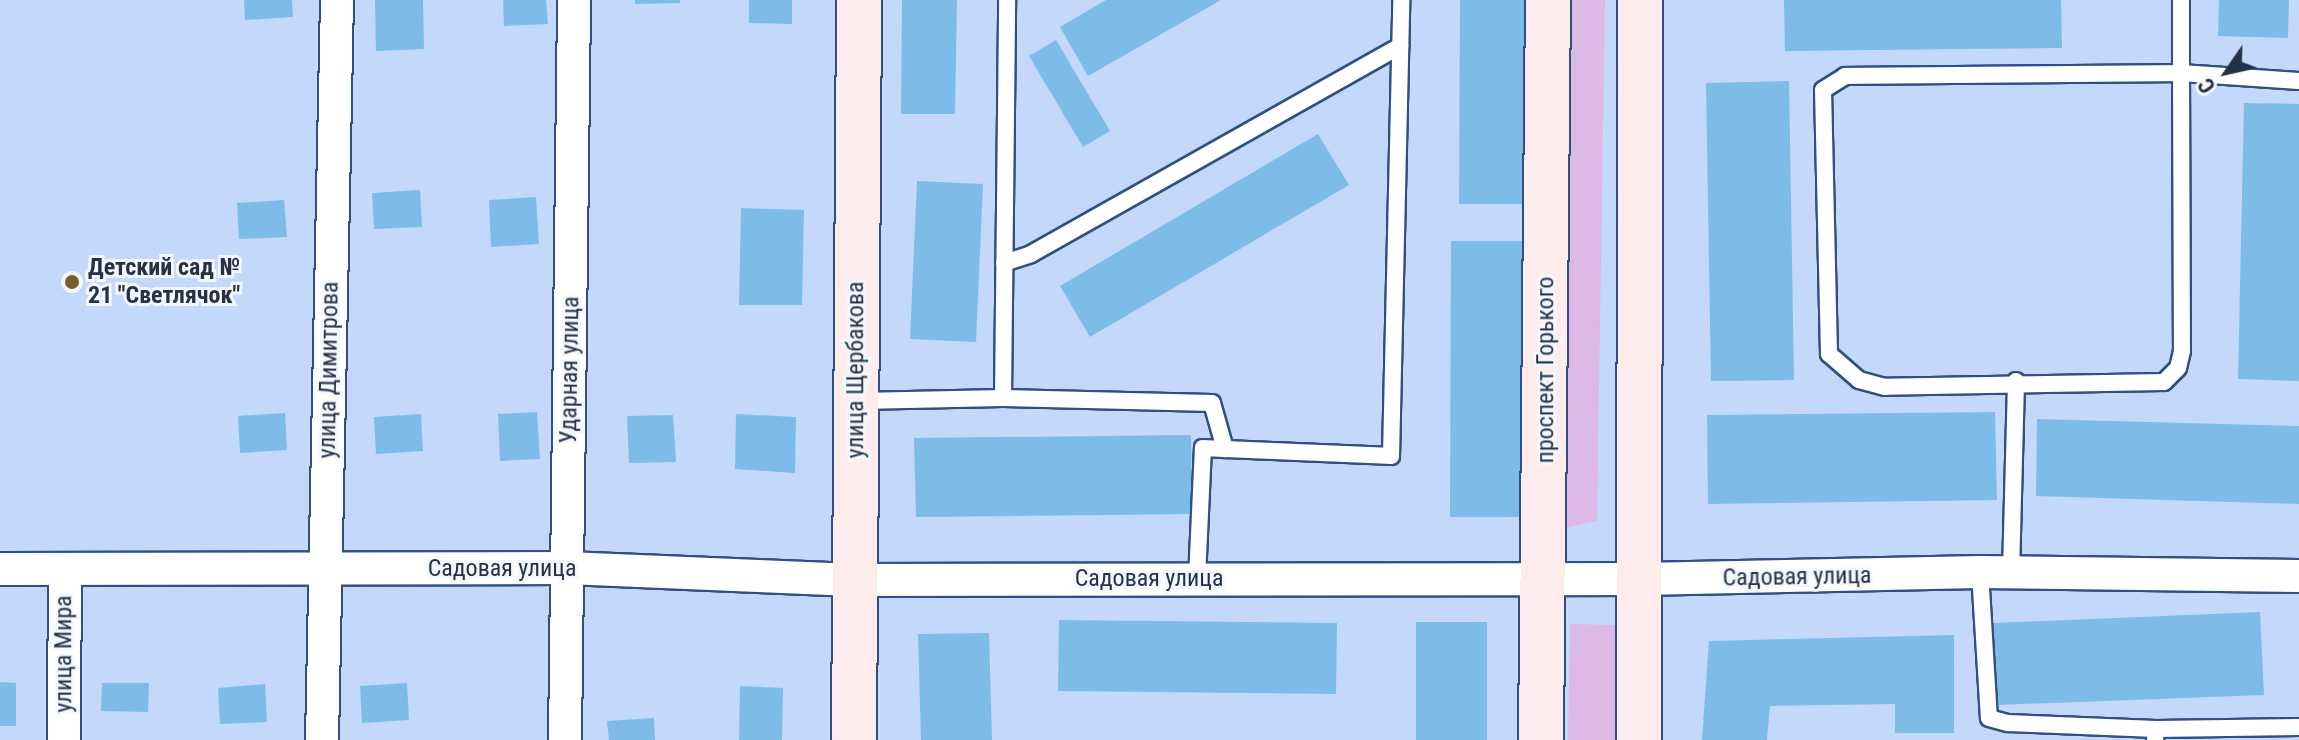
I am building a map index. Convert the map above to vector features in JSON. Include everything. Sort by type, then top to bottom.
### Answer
[{"type":"street","name":"улица Димитрова","points":[[322,740],[337,0]]},
{"type":"street","name":"Ударная улица","points":[[565,740],[574,0]]},
{"type":"street","name":"улица Щербакова","points":[[854,740],[859,0]]},
{"type":"street","name":"проспект Горького","points":[[1541,740],[1548,0]]},
{"type":"street","points":[[1639,740],[1640,0]]},
{"type":"street","name":"Садовая улица","points":[[0,569],[567,568],[854,580],[1641,579],[1995,573],[2299,576]]},
{"type":"street","name":"улица Мира","points":[[64,740],[65,569]]},
{"type":"lane","points":[[1197,579],[1203,448],[1391,456],[1401,0]]},
{"type":"lane","points":[[2181,0],[2181,73],[2178,368],[2164,382],[2016,381],[1885,387],[1859,380],[1829,354],[1823,90],[1845,76],[2181,73],[2299,81]]},
{"type":"lane","points":[[1003,398],[1009,1]]},
{"type":"lane","points":[[1004,263],[1031,254],[1400,46]]},
{"type":"lane","points":[[2016,381],[1995,573],[1989,718],[2008,723],[2156,735],[2299,727]]},
{"type":"lane","points":[[855,401],[1003,398],[1212,403],[1225,449]]},
{"type":"shaded area","points":[[1563,0],[1605,0],[1597,521],[1561,529]]},
{"type":"shaded area","points":[[1570,624],[1616,625],[1616,740],[1568,740]]},
{"type":"building","points":[[244,0],[292,0],[293,17],[245,20]]},
{"type":"building","points":[[375,0],[423,0],[424,49],[376,51]]},
{"type":"building","points":[[503,0],[546,0],[548,24],[504,26]]},
{"type":"building","points":[[635,0],[680,0],[680,3],[635,4]]},
{"type":"building","points":[[749,0],[792,0],[792,24],[749,23]]},
{"type":"building","points":[[902,0],[957,0],[955,114],[901,114]]},
{"type":"building","points":[[1106,0],[1221,0],[1088,76],[1060,27]]},
{"type":"building","points":[[1460,0],[1525,0],[1525,204],[1459,204]]},
{"type":"building","points":[[1784,0],[2061,0],[2062,48],[1785,51]]},
{"type":"building","points":[[2219,0],[2289,0],[2288,38],[2218,36]]},
{"type":"building","points":[[1056,40],[1110,131],[1083,147],[1029,56]]},
{"type":"building","points":[[1789,81],[1794,380],[1711,381],[1706,83]]},
{"type":"building","points":[[2244,103],[2299,104],[2299,381],[2238,379]]},
{"type":"building","points":[[1318,134],[1349,185],[1090,337],[1060,286]]},
{"type":"building","points":[[917,181],[983,184],[976,342],[910,339]]},
{"type":"building","points":[[420,190],[422,227],[374,229],[372,193]]},
{"type":"building","points":[[536,197],[539,244],[491,247],[489,200]]},
{"type":"building","points":[[284,200],[287,237],[239,239],[237,203]]},
{"type":"building","points":[[741,208],[804,210],[802,305],[739,305]]},
{"type":"building","points":[[1451,241],[1525,241],[1524,517],[1450,517]]},
{"type":"building","points":[[537,412],[540,459],[500,461],[498,414]]},
{"type":"building","points":[[1995,412],[1997,500],[1708,504],[1707,415]]},
{"type":"building","points":[[285,413],[287,450],[240,453],[238,416]]},
{"type":"building","points":[[421,414],[423,451],[376,454],[374,417]]},
{"type":"building","points":[[736,414],[796,417],[795,473],[735,469]]},
{"type":"building","points":[[673,415],[676,462],[629,463],[627,416]]},
{"type":"building","points":[[2037,419],[2299,426],[2299,504],[2036,496]]},
{"type":"building","points":[[1191,435],[1192,514],[916,517],[914,438]]},
{"type":"building","points":[[2260,612],[2264,695],[1997,705],[1993,623]]},
{"type":"building","points":[[1059,620],[1337,623],[1336,694],[1058,691]]},
{"type":"building","points":[[1416,622],[1487,622],[1487,740],[1416,740]]},
{"type":"building","points":[[989,633],[992,740],[921,740],[918,634]]},
{"type":"building","points":[[1954,635],[1954,733],[1895,733],[1895,704],[1770,706],[1767,740],[1702,740],[1709,641]]},
{"type":"building","points":[[0,682],[16,683],[16,726],[0,726]]},
{"type":"building","points":[[102,683],[149,683],[148,712],[101,711]]},
{"type":"building","points":[[407,683],[409,720],[362,723],[360,686]]},
{"type":"building","points":[[265,684],[267,722],[220,724],[218,688]]},
{"type":"building","points":[[740,686],[783,688],[782,740],[739,740]]},
{"type":"building","points":[[654,718],[655,740],[609,740],[607,721]]},
{"type":"place","name":"Детский сад № 21 \"Светлячок\"","points":[[72,282]]}]
